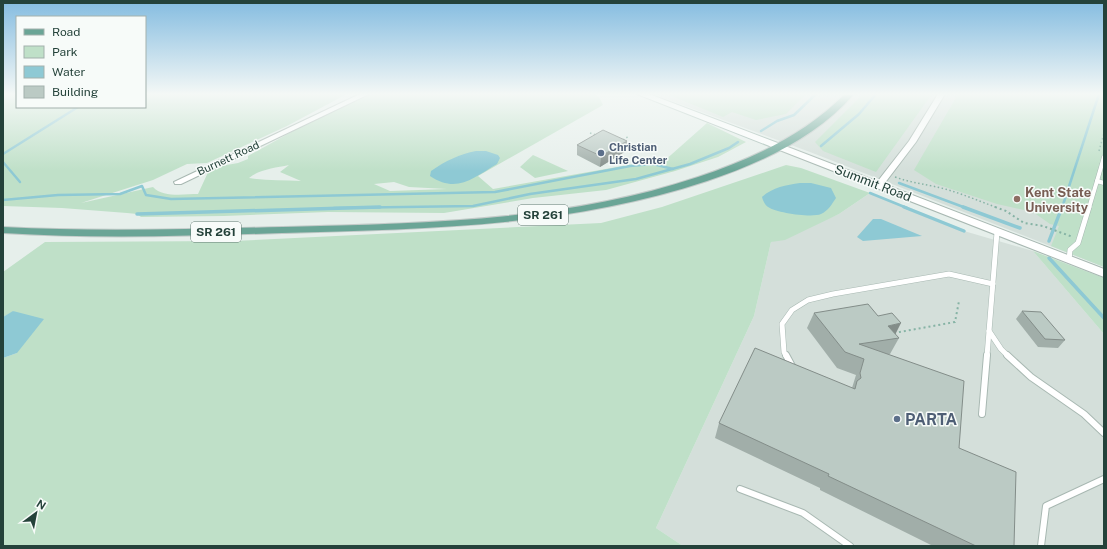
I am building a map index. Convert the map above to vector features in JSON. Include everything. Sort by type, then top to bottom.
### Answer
[{"type":"main road","name":"SR 261","points":[[3,230],[64,234],[153,233],[429,225],[504,220],[608,205],[662,193],[695,183],[742,165],[780,147],[822,120]]},
{"type":"street","name":"Burnett Road","points":[[178,182],[311,120]]},
{"type":"street","name":"Summit Road","points":[[710,120],[1104,273]]},
{"type":"street","points":[[878,186],[888,175],[926,120]]},
{"type":"lane","points":[[1069,260],[1070,250],[1078,243],[1104,157]]},
{"type":"lane","points":[[1097,181],[1104,183]]},
{"type":"lane","points":[[982,414],[998,232]]},
{"type":"lane","points":[[800,372],[794,370],[784,352],[782,324],[792,310],[808,300],[832,294],[949,274],[993,284]]},
{"type":"lane","points":[[989,331],[1001,349],[1026,372],[1084,414],[1104,433]]},
{"type":"lane","points":[[1041,546],[1046,506],[1104,479]]},
{"type":"lane","points":[[740,489],[803,513],[850,546]]},
{"type":"path","points":[[590,133],[596,136]]},
{"type":"path","points":[[622,140],[629,136]]},
{"type":"path","points":[[897,178],[973,198],[1006,211],[1024,223],[1044,226],[1071,236]]},
{"type":"path","points":[[889,334],[955,322],[959,301]]},
{"type":"shaded area","name":"Kent State University","points":[[722,120],[1104,120],[1104,267],[810,152]]},
{"type":"shaded area","points":[[870,193],[964,231],[1033,251],[1104,334],[1104,546],[683,546],[656,528],[754,316],[771,242],[839,214]]},
{"type":"green space","points":[[3,120],[299,120],[207,163],[187,164],[153,180],[81,203],[153,187],[162,193],[168,194],[198,194],[210,168],[238,163],[248,159],[248,156],[314,120],[577,120],[478,176],[493,189],[628,165],[663,162],[707,123],[746,142],[718,157],[675,171],[606,190],[533,198],[444,213],[328,212],[224,216],[141,217],[137,214],[62,208],[3,206]],"holes":[[[289,165],[280,172],[301,181],[249,178],[263,171]],[[394,182],[409,187],[447,189],[390,191],[374,184]]]},
{"type":"green space","points":[[837,120],[914,120],[876,172],[823,151],[815,142]]},
{"type":"green space","points":[[943,120],[1104,120],[1104,267],[1051,246],[1059,226],[1050,224],[1033,212],[997,204],[936,184],[914,170]]},
{"type":"green space","points":[[533,155],[568,171],[535,178],[520,167]]},
{"type":"green space","points":[[786,165],[801,168],[870,193],[839,214],[785,240],[771,242],[754,316],[656,528],[683,546],[3,546],[3,358],[17,353],[14,311],[3,317],[3,272],[45,242],[234,241],[601,223],[662,207]]},
{"type":"green space","points":[[1033,251],[1104,278],[1104,334]]},
{"type":"water","points":[[476,151],[486,151],[498,155],[500,158],[497,164],[465,182],[448,184],[430,176],[431,171],[447,161]]},
{"type":"water","points":[[800,183],[811,183],[831,188],[836,198],[826,211],[817,215],[786,213],[772,209],[764,203],[762,197],[771,191]]},
{"type":"water","points":[[873,219],[881,219],[922,236],[863,241],[857,237]]},
{"type":"water","points":[[13,311],[44,319],[17,353],[3,358],[3,317]]},
{"type":"building","points":[[603,130],[627,141],[601,156],[577,145]]},
{"type":"building","points":[[868,304],[878,316],[892,313],[901,323],[888,326],[899,338],[859,344],[964,381],[959,448],[1016,472],[1014,546],[976,546],[828,476],[829,474],[719,423],[755,348],[855,389],[857,381],[861,378],[860,373],[864,359],[845,352],[814,313]]},
{"type":"building","points":[[1022,311],[1041,312],[1065,340],[1045,339]]},
{"type":"waterway","points":[[3,154],[58,120]]},
{"type":"waterway","points":[[761,131],[781,120]]},
{"type":"waterway","points":[[821,146],[852,120]]},
{"type":"waterway","points":[[1062,208],[1091,120]]},
{"type":"waterway","points":[[672,169],[690,164],[729,148],[738,142]]},
{"type":"waterway","points":[[3,162],[20,182]]},
{"type":"waterway","points":[[3,200],[58,195],[120,194],[142,186],[146,195],[171,199],[495,192],[630,166],[653,164],[672,169]]},
{"type":"waterway","points":[[357,208],[473,206],[530,194],[636,179],[672,169]]},
{"type":"waterway","points":[[899,183],[966,208]]},
{"type":"waterway","points":[[870,193],[907,208]]},
{"type":"waterway","points":[[357,208],[380,207]]},
{"type":"waterway","points":[[904,207],[964,231]]},
{"type":"waterway","points":[[963,207],[1020,228]]},
{"type":"waterway","points":[[1049,241],[1062,207]]},
{"type":"waterway","points":[[334,208],[357,208]]},
{"type":"waterway","points":[[137,214],[357,208]]},
{"type":"waterway","points":[[1049,258],[1104,318]]},
{"type":"place","name":"Christian Life Center","points":[[601,153]]},
{"type":"place","name":"Kent State University","points":[[1017,199]]},
{"type":"place","name":"PARTA","points":[[897,419]]}]
